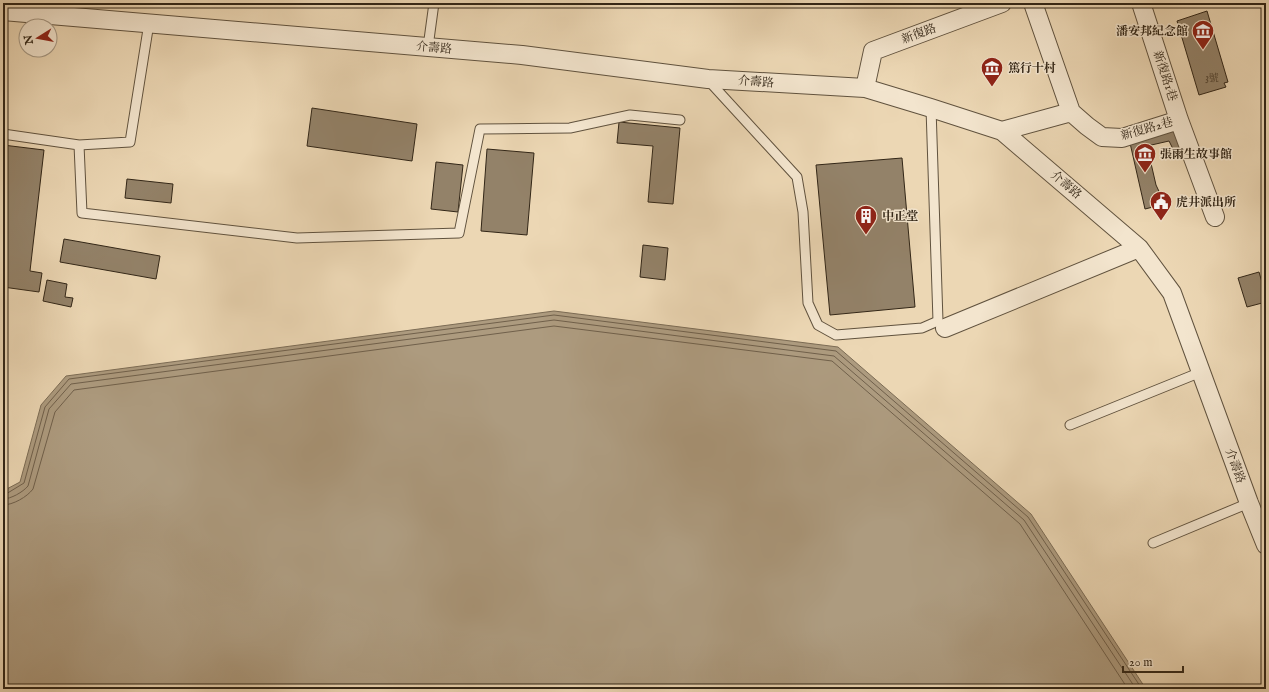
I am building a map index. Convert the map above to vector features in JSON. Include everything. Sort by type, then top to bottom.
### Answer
[{"type":"street","name":"新復路","points":[[865,88],[873,51],[1002,3]]},
{"type":"street","name":"新復路2巷","points":[[1033,3],[1071,112],[1087,126],[1102,137],[1122,138],[1179,120]]},
{"type":"street","name":"新復路1巷","points":[[1141,3],[1179,120],[1215,217]]},
{"type":"street","name":"介壽路","points":[[3,11],[522,55],[708,79],[865,88],[1002,131],[1139,248],[1172,293],[1249,503],[1266,545]]},
{"type":"street","points":[[1002,131],[1071,112]]},
{"type":"street","points":[[945,328],[1139,248]]},
{"type":"lane","points":[[428,47],[434,3]]},
{"type":"lane","points":[[3,134],[79,145],[130,142],[149,23]]},
{"type":"lane","points":[[708,79],[797,177],[803,212],[808,303],[818,325],[836,335],[922,328],[938,321],[931,108]]},
{"type":"lane","points":[[79,145],[82,213],[297,238],[459,233],[480,129],[570,128],[630,115],[680,120]]},
{"type":"lane","points":[[1070,425],[1201,372]]},
{"type":"lane","points":[[1153,543],[1249,503]]},
{"type":"water","points":[[554,311],[838,347],[1031,514],[1146,689],[3,689],[3,491],[20,482],[41,405],[66,376]]},
{"type":"building","name":"潘安邦紀念館","points":[[1207,11],[1228,82],[1224,83],[1226,87],[1199,95],[1177,21]]},
{"type":"building","points":[[312,108],[417,124],[412,161],[307,146]]},
{"type":"building","points":[[619,122],[680,128],[673,204],[648,202],[653,146],[617,143]]},
{"type":"building","name":"張雨生故事館","points":[[1175,125],[1183,148],[1174,151],[1169,141],[1147,146],[1156,185],[1165,204],[1145,209],[1130,143]]},
{"type":"building","points":[[3,145],[44,150],[30,271],[42,273],[39,292],[3,287]]},
{"type":"building","points":[[487,149],[534,153],[527,235],[481,231]]},
{"type":"building","name":"中正堂","points":[[902,158],[915,307],[830,315],[816,165]]},
{"type":"building","points":[[436,162],[463,165],[458,212],[431,209]]},
{"type":"building","points":[[127,179],[173,184],[171,203],[125,198]]},
{"type":"building","points":[[64,239],[160,256],[156,279],[60,262]]},
{"type":"building","points":[[643,245],[668,248],[665,280],[640,277]]},
{"type":"building","points":[[1259,272],[1266,296],[1266,302],[1247,307],[1238,278]]},
{"type":"building","points":[[47,280],[67,284],[65,297],[73,298],[71,307],[43,301]]},
{"type":"place","name":"潘安邦紀念館","points":[[1203,50]]},
{"type":"place","name":"篤行十村","points":[[992,88]]},
{"type":"place","name":"張雨生故事館","points":[[1145,174]]},
{"type":"place","name":"虎井派出所","points":[[1161,222]]},
{"type":"place","name":"中正堂","points":[[866,236]]}]
